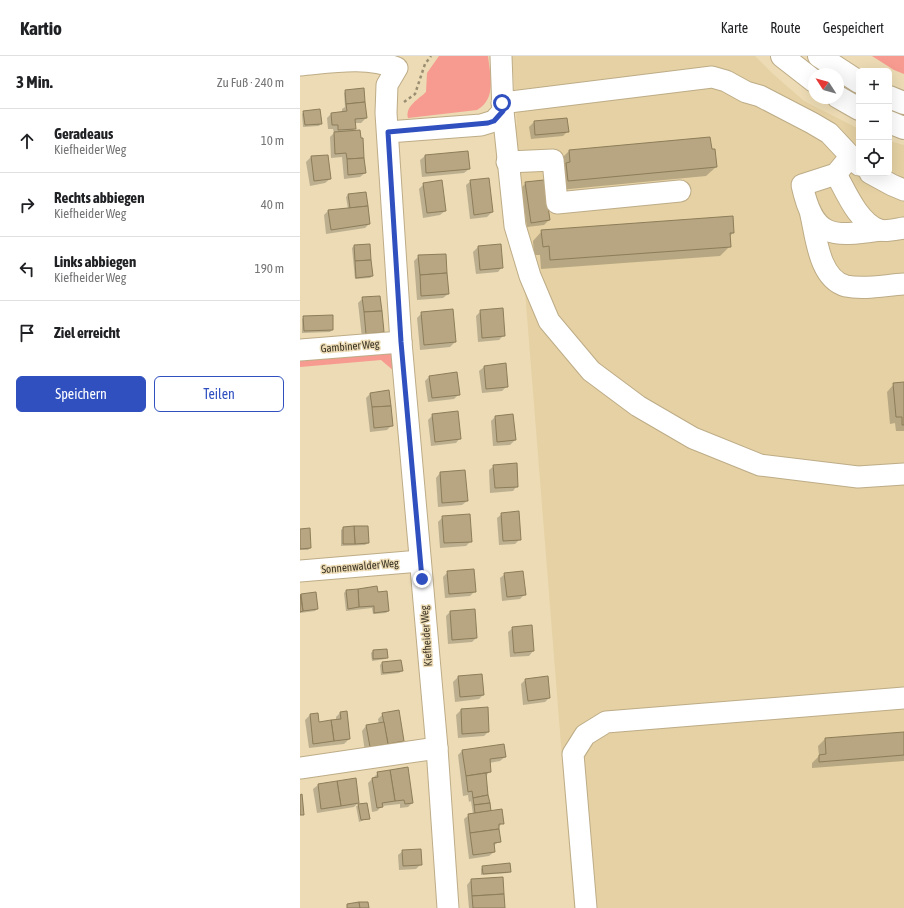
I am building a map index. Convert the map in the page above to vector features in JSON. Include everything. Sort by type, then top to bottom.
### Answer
[{"type":"highway","points":[[782,56],[808,76]]},
{"type":"highway","points":[[819,56],[856,80]]},
{"type":"highway","points":[[892,99],[904,103]]},
{"type":"highway","points":[[844,100],[856,107]]},
{"type":"highway","points":[[892,123],[904,128]]},
{"type":"street","points":[[501,56],[503,107],[514,226],[530,276],[549,321],[591,371],[638,406],[693,438],[760,465],[858,477],[904,474]]},
{"type":"street","name":"Kiefheider Weg","points":[[300,65],[358,60],[385,63],[397,68],[387,85],[387,123],[401,342],[437,748],[448,908]]},
{"type":"street","points":[[387,123],[481,125],[494,121],[503,107],[712,77],[746,92],[760,96],[829,133],[854,161],[836,174],[802,185],[825,268],[834,278],[844,285],[856,287],[904,284]]},
{"type":"street","points":[[508,162],[553,160],[557,203],[680,191]]},
{"type":"street","points":[[836,174],[861,215],[880,230]]},
{"type":"street","points":[[876,176],[904,190]]},
{"type":"street","points":[[811,213],[826,231],[840,235],[904,228]]},
{"type":"street","name":"Gambiner Weg","points":[[300,350],[401,342]]},
{"type":"street","name":"Sonnenwalder Weg","points":[[300,571],[420,561]]},
{"type":"street","points":[[586,908],[573,754],[585,735],[606,722],[904,698]]},
{"type":"street","points":[[300,768],[437,748]]},
{"type":"path","points":[[387,123],[415,94],[425,64],[430,56]]},
{"type":"shaded area","points":[[439,56],[488,56],[491,86],[487,100],[477,110],[408,118],[411,106],[426,92],[427,73]]},
{"type":"shaded area","points":[[512,56],[755,56],[773,74],[808,104],[856,127],[856,176],[892,176],[892,142],[904,145],[904,908],[574,908],[524,278],[495,131],[517,125]]},
{"type":"shaded area","points":[[872,56],[904,56],[904,74],[891,68]]},
{"type":"shaded area","points":[[390,349],[394,371],[381,360],[300,367],[300,357]]},
{"type":"building","points":[[364,88],[365,102],[346,104],[345,90]]},
{"type":"building","points":[[365,102],[367,118],[355,119],[356,129],[338,130],[338,125],[332,125],[331,113],[347,111],[346,104]]},
{"type":"building","points":[[320,109],[322,124],[305,125],[303,111]]},
{"type":"building","points":[[567,118],[569,132],[535,135],[534,121]]},
{"type":"building","points":[[360,130],[361,138],[363,138],[364,158],[347,159],[346,153],[335,154],[334,132]]},
{"type":"building","points":[[710,137],[712,149],[715,149],[717,167],[568,181],[566,163],[570,162],[569,150]]},
{"type":"building","points":[[468,151],[470,169],[426,173],[425,155]]},
{"type":"building","points":[[328,155],[331,179],[314,181],[311,156]]},
{"type":"building","points":[[364,158],[366,173],[348,175],[347,159]]},
{"type":"building","points":[[489,178],[493,212],[474,215],[470,180]]},
{"type":"building","points":[[442,180],[446,211],[427,213],[423,183]]},
{"type":"building","points":[[544,180],[550,220],[531,223],[525,182]]},
{"type":"building","points":[[366,192],[368,206],[350,208],[348,194]]},
{"type":"building","points":[[368,206],[370,224],[331,230],[328,210]]},
{"type":"building","points":[[733,216],[734,233],[730,233],[731,247],[550,260],[549,246],[543,247],[541,230]]},
{"type":"building","points":[[370,244],[371,260],[355,261],[354,245]]},
{"type":"building","points":[[501,244],[503,268],[480,270],[478,246]]},
{"type":"building","points":[[446,254],[447,273],[420,275],[418,255]]},
{"type":"building","points":[[371,260],[373,276],[356,278],[355,261]]},
{"type":"building","points":[[447,273],[449,294],[421,296],[420,275]]},
{"type":"building","points":[[380,296],[382,311],[364,312],[362,297]]},
{"type":"building","points":[[503,308],[505,336],[482,338],[480,310]]},
{"type":"building","points":[[453,309],[456,342],[424,345],[421,312]]},
{"type":"building","points":[[382,311],[384,332],[366,334],[364,312]]},
{"type":"building","points":[[333,315],[333,330],[304,331],[303,316]]},
{"type":"building","points":[[506,363],[508,387],[486,389],[484,366]]},
{"type":"building","points":[[457,372],[460,395],[432,398],[429,376]]},
{"type":"building","points":[[904,382],[904,425],[902,425],[902,417],[896,417],[893,383]]},
{"type":"building","points":[[389,390],[391,406],[372,407],[370,393]]},
{"type":"building","points":[[391,406],[393,426],[374,428],[372,407]]},
{"type":"building","points":[[458,411],[461,439],[435,442],[432,414]]},
{"type":"building","points":[[513,414],[516,440],[497,442],[495,416]]},
{"type":"building","points":[[517,463],[518,487],[495,488],[493,465]]},
{"type":"building","points":[[465,470],[468,501],[442,503],[440,472]]},
{"type":"building","points":[[519,511],[521,540],[503,541],[501,513]]},
{"type":"building","points":[[470,514],[472,542],[444,543],[442,516]]},
{"type":"building","points":[[354,526],[368,526],[369,543],[355,544]]},
{"type":"building","points":[[354,526],[355,544],[343,544],[343,527]]},
{"type":"building","points":[[310,528],[311,548],[300,549],[300,529]]},
{"type":"building","points":[[474,569],[476,592],[449,594],[447,571]]},
{"type":"building","points":[[523,571],[526,595],[507,597],[504,573]]},
{"type":"building","points":[[377,586],[378,592],[387,591],[389,611],[374,613],[374,606],[359,607],[358,589]]},
{"type":"building","points":[[358,589],[359,607],[348,609],[346,590]]},
{"type":"building","points":[[316,592],[318,609],[303,611],[301,594]]},
{"type":"building","points":[[300,594],[303,611],[300,612]]},
{"type":"building","points":[[475,609],[477,638],[452,640],[450,611]]},
{"type":"building","points":[[532,625],[534,651],[514,653],[512,627]]},
{"type":"building","points":[[387,649],[388,658],[373,659],[373,650]]},
{"type":"building","points":[[401,660],[403,671],[383,673],[382,662]]},
{"type":"building","points":[[482,674],[484,695],[460,697],[458,676]]},
{"type":"building","points":[[548,676],[550,698],[528,701],[525,679]]},
{"type":"building","points":[[488,707],[489,732],[462,734],[461,709]]},
{"type":"building","points":[[399,710],[404,741],[388,744],[382,713]]},
{"type":"building","points":[[347,711],[350,739],[334,741],[331,720],[341,719],[340,712]]},
{"type":"building","points":[[318,713],[319,722],[331,720],[334,741],[313,744],[310,714]]},
{"type":"building","points":[[384,722],[388,744],[370,747],[366,725]]},
{"type":"building","points":[[904,732],[904,755],[819,762],[819,755],[826,754],[825,738]]},
{"type":"building","points":[[504,744],[506,757],[490,759],[491,772],[466,776],[462,750]]},
{"type":"building","points":[[408,767],[413,803],[405,804],[404,800],[395,801],[390,770]]},
{"type":"building","points":[[390,770],[395,801],[382,803],[383,807],[377,808],[372,778],[378,777],[377,772]]},
{"type":"building","points":[[486,773],[488,795],[473,798],[472,791],[468,792],[466,776]]},
{"type":"building","points":[[356,778],[359,803],[341,806],[337,781]]},
{"type":"building","points":[[337,781],[341,806],[321,809],[318,784]]},
{"type":"building","points":[[302,794],[304,815],[300,815],[300,795]]},
{"type":"building","points":[[488,795],[490,803],[474,805],[473,798]]},
{"type":"building","points":[[367,803],[370,819],[361,820],[358,804]]},
{"type":"building","points":[[490,803],[491,811],[475,813],[474,805]]},
{"type":"building","points":[[502,809],[504,824],[499,824],[499,829],[470,833],[468,814]]},
{"type":"building","points":[[499,829],[501,842],[494,843],[495,852],[473,855],[470,833]]},
{"type":"building","points":[[421,849],[422,865],[403,866],[402,850]]},
{"type":"building","points":[[510,863],[511,872],[483,874],[482,866]]},
{"type":"building","points":[[503,877],[504,894],[472,896],[471,879]]},
{"type":"building","points":[[504,894],[505,908],[473,908],[472,896]]},
{"type":"building","points":[[359,902],[360,908],[347,908],[347,904]]},
{"type":"building","points":[[359,902],[368,902],[369,908],[360,908]]},
{"type":"route","points":[[422,579],[401,342],[388,132],[481,125],[494,121],[500,116],[503,111],[502,103]]}]
